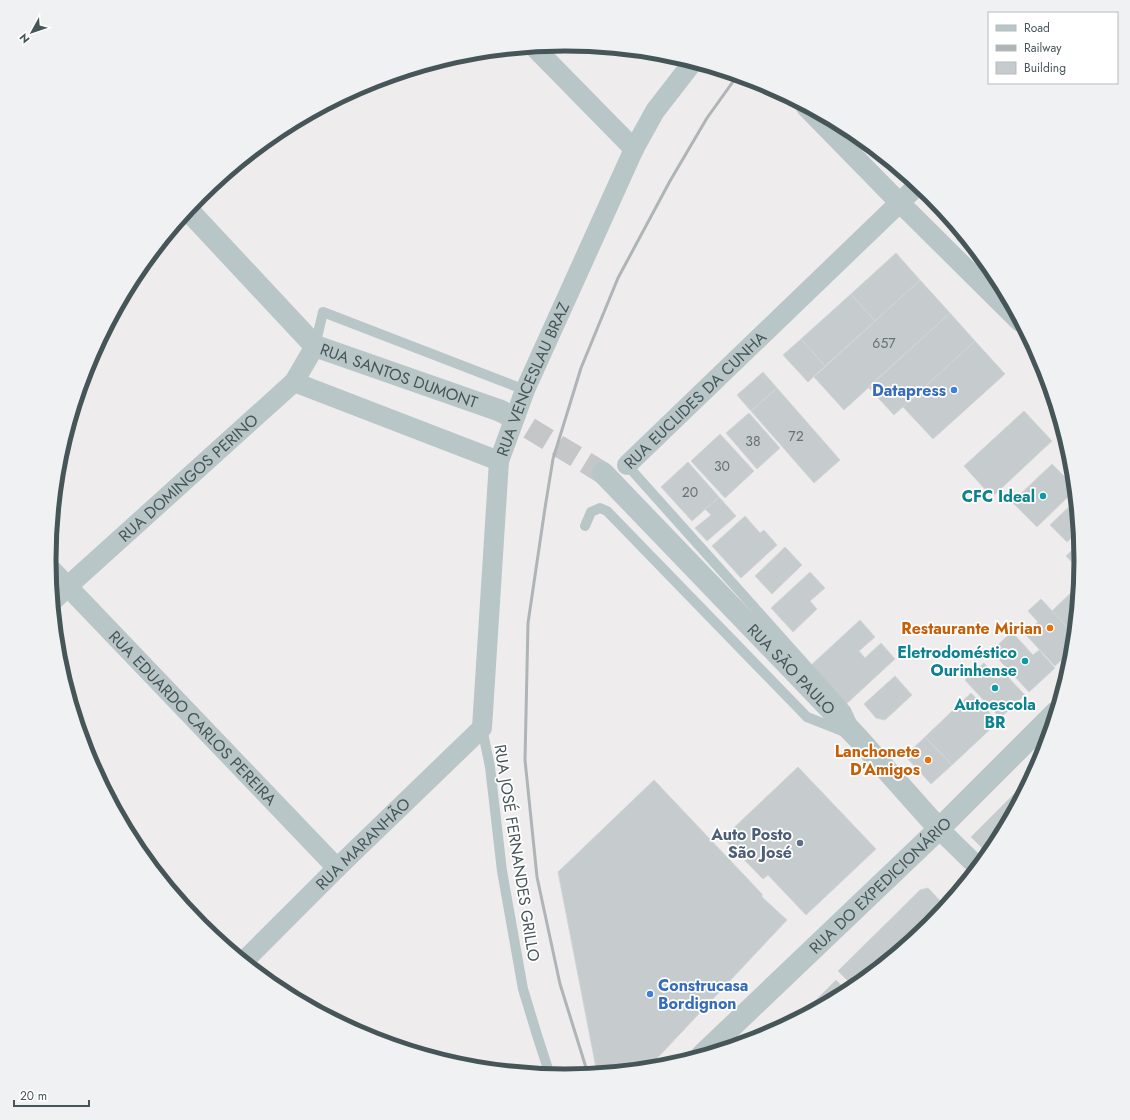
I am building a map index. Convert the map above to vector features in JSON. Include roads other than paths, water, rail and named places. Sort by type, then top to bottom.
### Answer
[{"type":"street","points":[[539,52],[634,149]]},
{"type":"street","name":"RUA VENCESLAU BRAZ","points":[[482,728],[499,461],[525,390],[634,149],[655,111],[690,66]]},
{"type":"street","points":[[815,116],[1009,311]]},
{"type":"street","name":"RUA EUCLIDES DA CUNHA","points":[[627,465],[914,189]]},
{"type":"street","name":"RUA SANTOS DUMONT","points":[[192,214],[315,346],[501,411]]},
{"type":"street","name":"RUA DOMINGOS PERINO","points":[[57,597],[294,382],[315,346]]},
{"type":"street","points":[[294,382],[499,461]]},
{"type":"street","name":"RUA SÃO PAULO","points":[[602,473],[858,738],[939,829],[974,863]]},
{"type":"street","name":"RUA EDUARDO CARLOS PEREIRA","points":[[56,574],[337,868]]},
{"type":"street","name":"RUA DO EXPEDICIONÁRIO","points":[[709,1048],[939,829],[1048,720]]},
{"type":"street","name":"RUA MARANHÃO","points":[[247,958],[337,868],[482,728]]},
{"type":"lane","points":[[315,346],[323,312],[525,390]]},
{"type":"lane","name":"RUA EUCLIDES DA CUNHA","points":[[627,465],[846,710],[858,738]]},
{"type":"lane","points":[[584,526],[591,512],[600,508],[607,511],[806,717],[858,738]]},
{"type":"lane","name":"RUA JOSÉ FERNANDES GRILLO","points":[[482,728],[490,767],[502,872],[523,989],[536,1036],[548,1068]]},
{"type":"tunnel","points":[[501,411],[603,473]]},
{"type":"railway","points":[[586,1068],[560,984],[537,877],[525,760],[528,623],[545,508],[553,459],[581,368],[618,278],[670,181],[707,118],[734,80]]},
{"type":"place","name":"Datapress","points":[[954,390]]},
{"type":"place","name":"CFC Ideal","points":[[1043,496]]},
{"type":"place","name":"Restaurante Mirian","points":[[1050,628]]},
{"type":"place","name":"Eletrodoméstico Ourinhense","points":[[1025,661]]},
{"type":"place","name":"Autoescola BR","points":[[995,688]]},
{"type":"place","name":"Lanchonete D'Amigos","points":[[928,760]]},
{"type":"place","name":"Auto Posto São José","points":[[800,843]]},
{"type":"place","name":"Construcasa Bordignon","points":[[650,994]]}]
